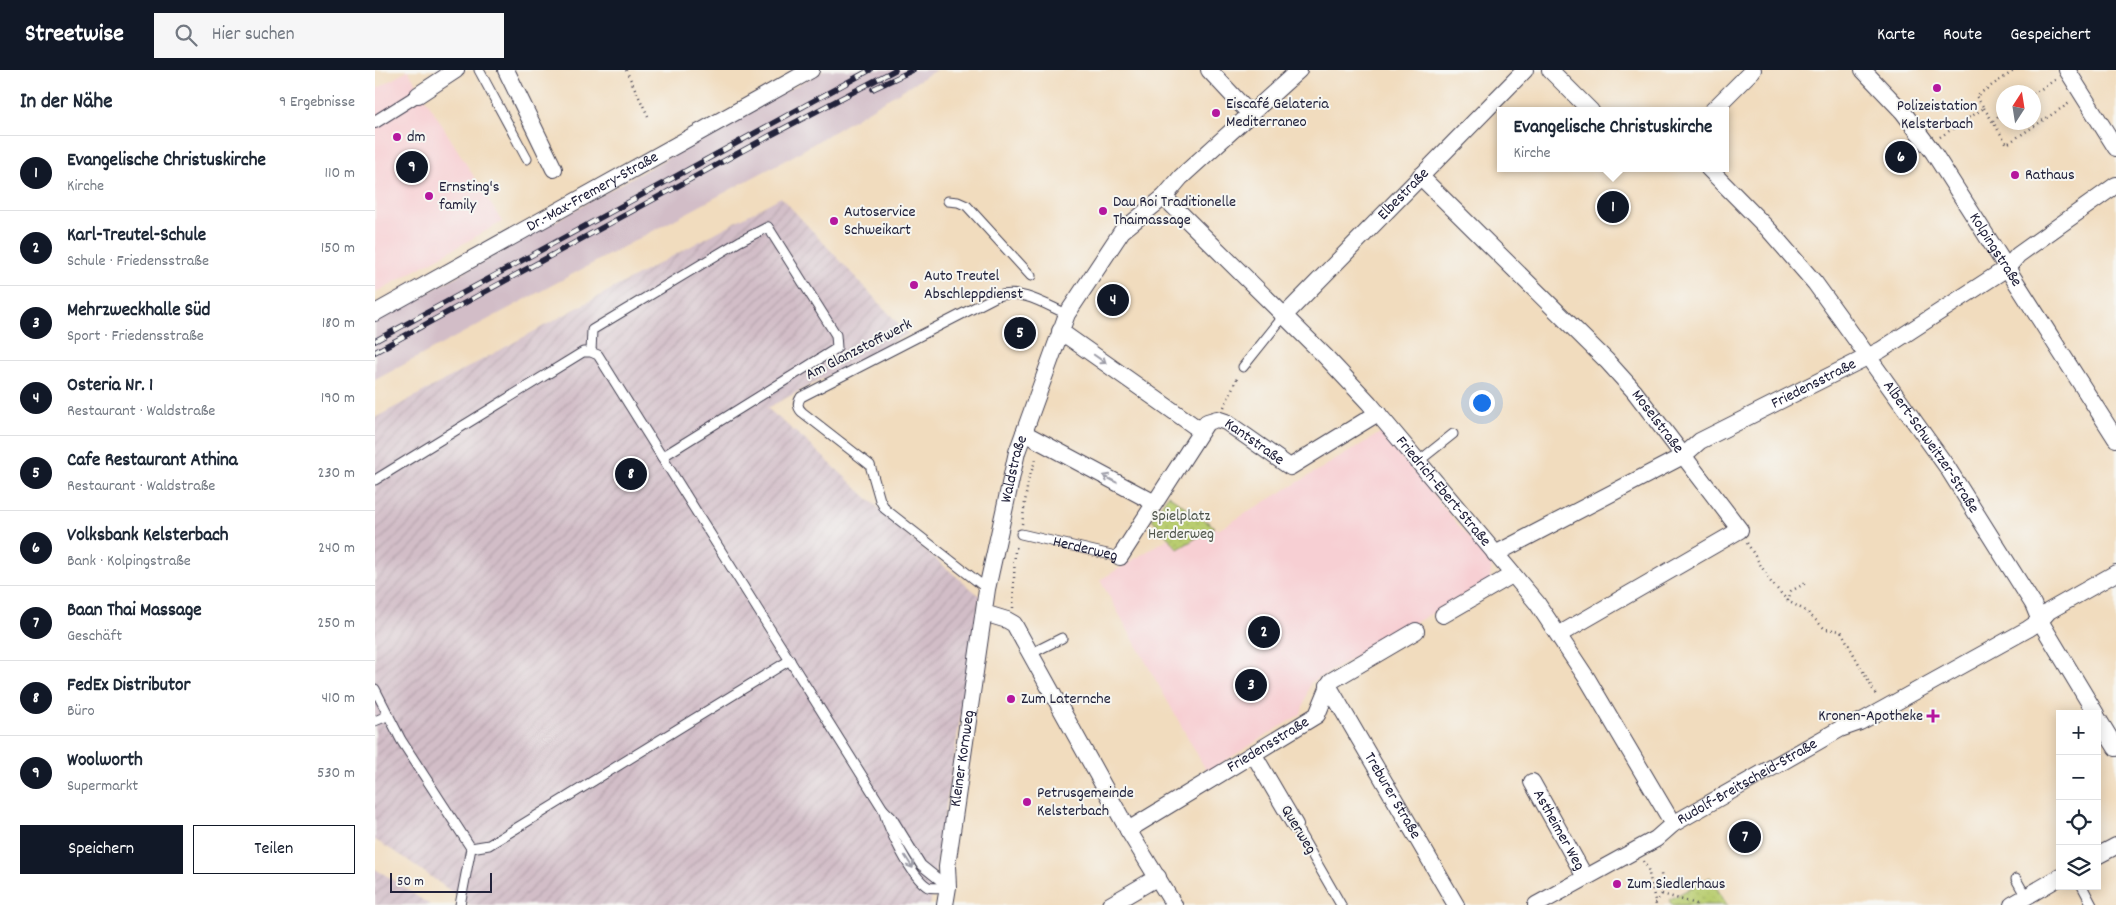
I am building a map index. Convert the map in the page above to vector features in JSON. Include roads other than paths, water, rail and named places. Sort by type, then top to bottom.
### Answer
[{"type":"street","points":[[375,122],[456,70]]},
{"type":"street","points":[[506,70],[533,152],[554,169]]},
{"type":"street","name":"Dr.-Max-Fremery-Straße","points":[[375,314],[811,70]]},
{"type":"street","points":[[1209,70],[1250,114]]},
{"type":"street","name":"Waldstraße","points":[[983,613],[1006,492],[1024,433],[1067,314],[1122,231],[1164,197],[1181,178],[1299,70]]},
{"type":"street","name":"Elbestraße","points":[[1283,317],[1525,70]]},
{"type":"street","points":[[1550,70],[1587,107]]},
{"type":"street","points":[[1716,107],[1753,70]]},
{"type":"street","name":"Kolpingstraße","points":[[1863,70],[1903,112],[1928,144],[2116,439]]},
{"type":"street","points":[[2068,71],[2116,148]]},
{"type":"street","name":"Albert-Schweitzer-Straße","points":[[1712,172],[1748,206],[1815,283],[1947,467],[2033,604],[2040,621],[2093,710]]},
{"type":"street","name":"Moselstraße","points":[[1420,176],[1634,391],[1740,530],[1560,634]]},
{"type":"street","name":"Friedensstraße","points":[[1495,554],[1683,456],[1700,441],[1868,357],[2007,268],[2018,255],[2116,185]]},
{"type":"street","name":"Friedrich-Ebert-Straße","points":[[1164,197],[1283,317],[1325,356],[1378,413],[1537,603],[1560,634],[1673,824]]},
{"type":"street","name":"Kantstraße","points":[[1060,331],[1200,430],[1207,422],[1217,419],[1226,422],[1290,467],[1378,413]]},
{"type":"street","name":"Herderweg","points":[[1120,557],[1200,430]]},
{"type":"street","points":[[1024,433],[1153,502]]},
{"type":"street","name":"Rudolf-Breitscheid-Straße","points":[[1536,905],[1656,839],[1673,824],[1840,729],[1860,722],[1883,710],[2040,621],[2049,611],[2116,573]]},
{"type":"street","points":[[1443,615],[1512,575]]},
{"type":"street","points":[[983,613],[1007,620],[1013,624],[1128,830],[1174,905]]},
{"type":"street","name":"Kleiner Kornweg","points":[[945,905],[948,887],[948,856],[983,613]]},
{"type":"street","points":[[1328,685],[1340,674],[1416,631]]},
{"type":"street","name":"Friedensstraße","points":[[1128,830],[1317,715],[1328,685]]},
{"type":"street","name":"Treburer Straße","points":[[1328,685],[1455,905]]},
{"type":"street","name":"Albert-Schweitzer-Straße","points":[[2101,723],[2116,748]]},
{"type":"street","name":"Querweg","points":[[1253,754],[1295,825]]},
{"type":"street","name":"Astheimer Weg","points":[[1532,782],[1585,877]]},
{"type":"street","points":[[2101,854],[2116,846]]},
{"type":"street","points":[[1110,905],[1158,877]]},
{"type":"street","points":[[2019,901],[2056,880]]},
{"type":"lane","points":[[479,70],[533,152]]},
{"type":"lane","points":[[948,202],[958,202],[967,206],[1031,276]]},
{"type":"lane","points":[[591,352],[592,330],[740,241],[768,227],[836,335],[837,348],[662,457]]},
{"type":"lane","name":"Am Glanzstoffwerk","points":[[987,589],[885,509],[880,500],[870,465],[802,412],[798,408],[801,397],[997,296],[1010,292],[1025,295],[1067,314]]},
{"type":"lane","points":[[1243,367],[1283,317]]},
{"type":"lane","points":[[375,480],[576,355],[591,352],[598,356],[883,809],[899,846],[923,883],[930,888],[948,887]]},
{"type":"lane","points":[[1419,461],[1453,434]]},
{"type":"lane","name":"Herderweg","points":[[1021,534],[1120,557]]},
{"type":"lane","points":[[1030,654],[1062,638]]},
{"type":"lane","points":[[471,848],[489,845],[790,660]]},
{"type":"lane","points":[[376,696],[471,848],[460,905]]},
{"type":"lane","points":[[375,721],[387,716]]},
{"type":"lane","points":[[883,809],[892,818],[921,865],[948,887]]},
{"type":"lane","name":"Querweg","points":[[1295,825],[1341,905]]},
{"type":"lane","points":[[2016,879],[2019,901]]},
{"type":"lane","points":[[2084,890],[2092,905]]},
{"type":"railway","points":[[375,341],[870,70]]},
{"type":"railway","points":[[375,352],[773,134],[895,70]]},
{"type":"railway","points":[[873,89],[913,70]]},
{"type":"place","name":"Polizeistation Kelsterbach","points":[[1937,88]]},
{"type":"place","name":"Eiscafé Gelateria Mediterraneo","points":[[1216,113]]},
{"type":"place","name":"dm","points":[[397,137]]},
{"type":"place","name":"Volksbank Kelsterbach","points":[[1901,157]]},
{"type":"place","name":"Woolworth","points":[[412,167]]},
{"type":"place","name":"Rathaus","points":[[2015,175]]},
{"type":"place","name":"Ernsting's family","points":[[429,196]]},
{"type":"place","name":"Evangelische Christuskirche","points":[[1613,207]]},
{"type":"place","name":"Dau Roi Traditionelle Thaimassage","points":[[1103,211]]},
{"type":"place","name":"Autoservice Schweikart","points":[[834,221]]},
{"type":"place","name":"Auto Treutel Abschleppdienst","points":[[914,285]]},
{"type":"place","name":"Osteria Nr. 1","points":[[1113,300]]},
{"type":"place","name":"Cafe Restaurant Athina","points":[[1020,333]]},
{"type":"place","name":"FedEx Distributor","points":[[631,474]]},
{"type":"place","name":"Karl-Treutel-Schule","points":[[1264,632]]},
{"type":"place","name":"Mehrzweckhalle Süd","points":[[1251,685]]},
{"type":"place","name":"Zum Laternche","points":[[1011,699]]},
{"type":"place","name":"Kronen-Apotheke","points":[[1933,716]]},
{"type":"place","name":"Petrusgemeinde Kelsterbach","points":[[1027,802]]},
{"type":"place","name":"Baan Thai Massage","points":[[1745,837]]},
{"type":"place","name":"Zum Siedlerhaus","points":[[1617,884]]},
{"type":"park label","name":"Spielplatz Herderweg","points":[[1181,525]]}]
